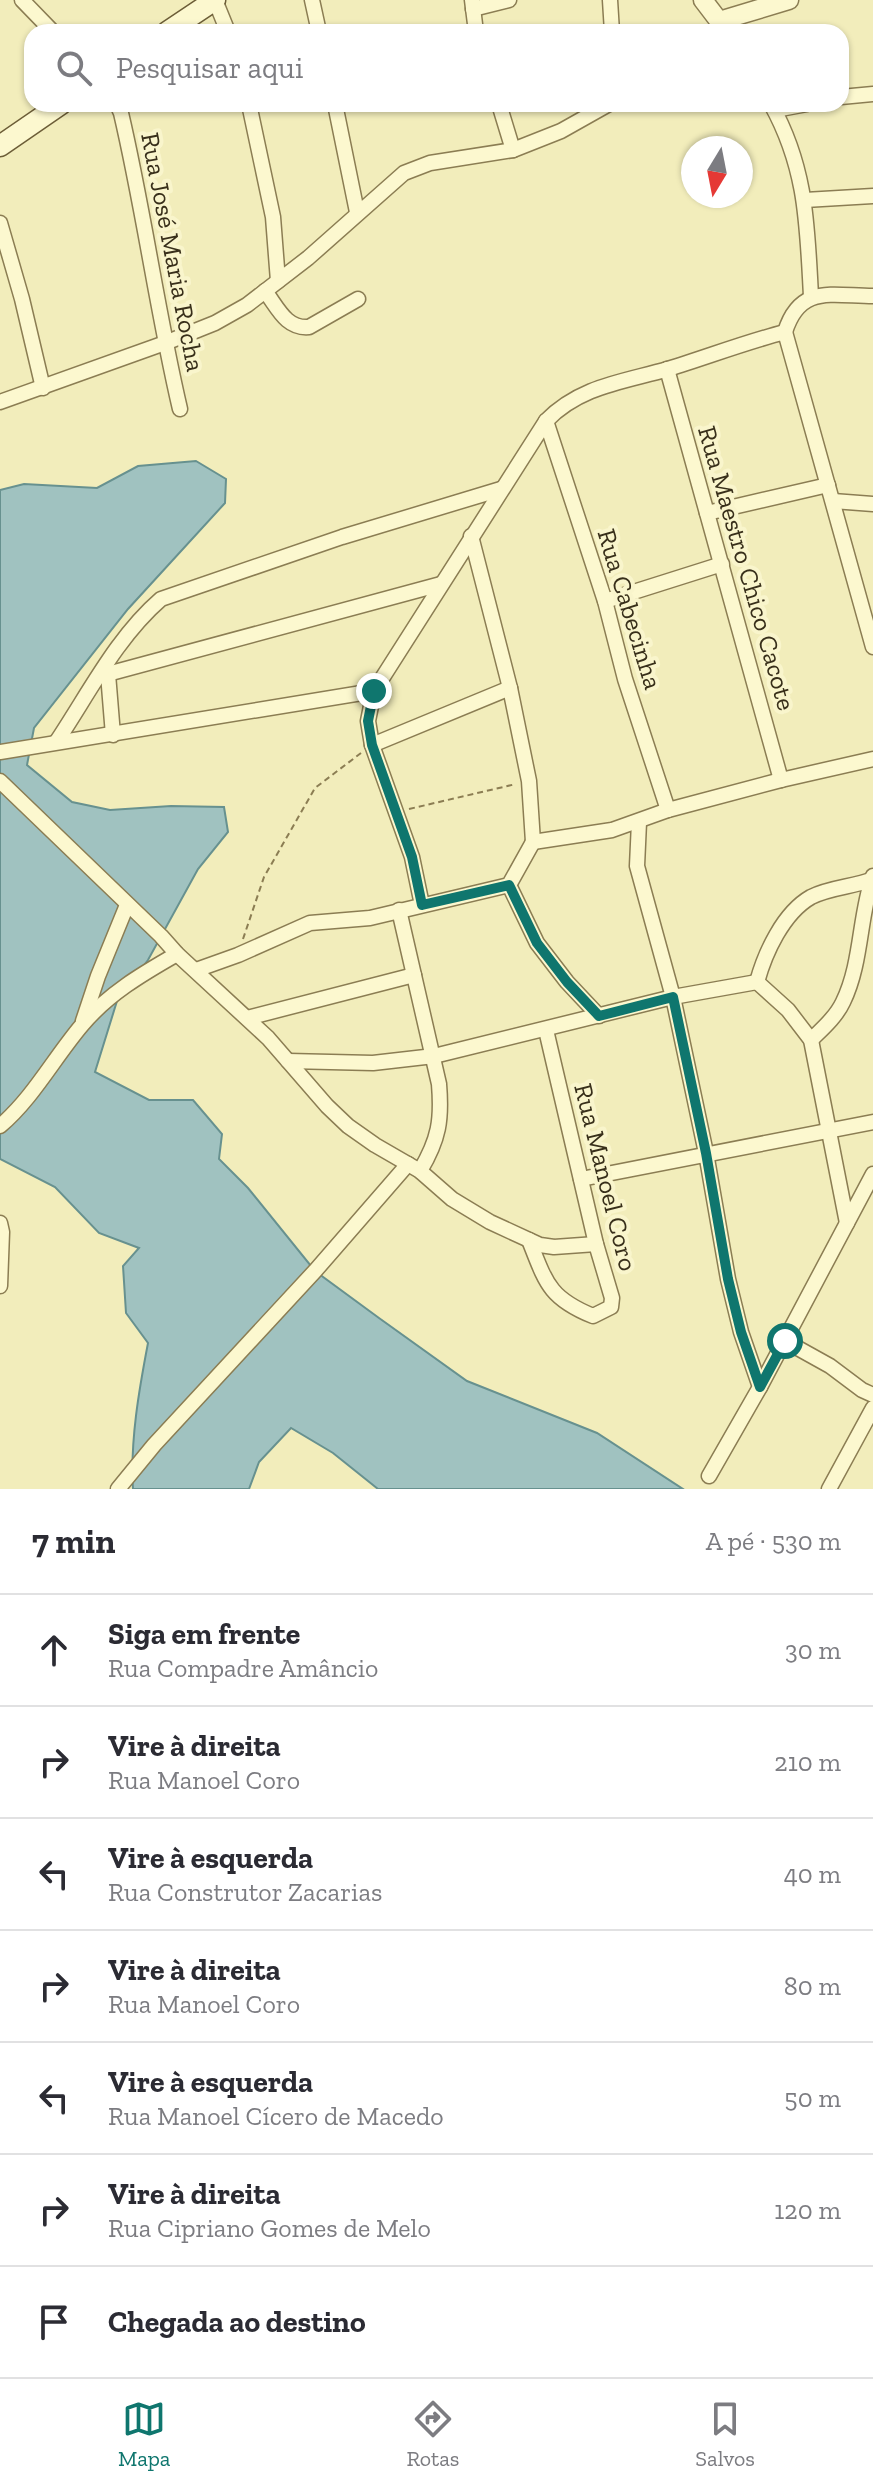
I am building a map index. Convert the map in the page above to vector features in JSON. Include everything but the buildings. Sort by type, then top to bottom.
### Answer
[{"type":"main road","points":[[179,24],[215,0]]},
{"type":"main road","points":[[0,146],[49,112]]},
{"type":"street","points":[[22,0],[45,24]]},
{"type":"street","points":[[215,0],[225,24]]},
{"type":"street","points":[[312,0],[317,24]]},
{"type":"street","points":[[472,5],[509,0]]},
{"type":"street","points":[[610,0],[612,24]]},
{"type":"street","points":[[703,0],[721,24]]},
{"type":"street","points":[[730,24],[789,0]]},
{"type":"street","points":[[849,96],[873,94]]},
{"type":"street","name":"Rua José Maria Rocha","points":[[121,112],[180,409]]},
{"type":"street","points":[[251,112],[273,217],[278,281]]},
{"type":"street","points":[[337,112],[357,212]]},
{"type":"street","points":[[501,112],[513,150]]},
{"type":"street","points":[[0,402],[165,343],[215,323],[247,305],[308,258],[404,173],[430,163],[513,150],[561,131],[595,112]]},
{"type":"street","points":[[775,112],[793,149],[805,200],[811,296]]},
{"type":"street","points":[[805,200],[873,196]]},
{"type":"street","points":[[0,223],[43,388]]},
{"type":"street","points":[[265,291],[288,323],[300,328],[309,327],[358,299]]},
{"type":"street","points":[[873,296],[811,296],[797,308],[785,332],[873,647]]},
{"type":"street","points":[[422,905],[412,857],[372,745],[368,721],[374,691],[471,536],[546,421],[566,403],[596,387],[667,369],[785,332]]},
{"type":"street","name":"Rua Maestro Chico Cacote","points":[[667,369],[781,780]]},
{"type":"street","name":"Rua Cabecinha","points":[[546,421],[605,601],[625,679],[668,810]]},
{"type":"street","points":[[707,513],[828,485]]},
{"type":"street","points":[[57,741],[136,624],[161,599],[342,537],[501,489]]},
{"type":"street","points":[[833,501],[873,504]]},
{"type":"street","points":[[196,970],[310,923],[370,918],[509,885],[533,842],[529,781],[510,688],[471,536]]},
{"type":"street","points":[[605,601],[722,564]]},
{"type":"street","points":[[104,675],[441,584]]},
{"type":"street","points":[[104,675],[113,735]]},
{"type":"street","points":[[372,745],[510,688]]},
{"type":"street","points":[[0,752],[374,691]]},
{"type":"street","points":[[533,842],[612,830],[668,810],[873,759]]},
{"type":"street","points":[[0,781],[247,1018],[348,1126],[490,1222],[540,1245],[596,1244]]},
{"type":"street","points":[[639,822],[637,866],[673,997],[706,1153],[728,1279],[741,1332],[760,1387]]},
{"type":"street","points":[[757,982],[764,955],[778,932],[811,897],[872,878]]},
{"type":"street","points":[[811,1040],[828,1024],[842,1004],[853,976],[864,906],[872,878]]},
{"type":"street","points":[[509,885],[537,943],[599,1016]]},
{"type":"street","points":[[82,1025],[127,905]]},
{"type":"street","points":[[118,1489],[243,1347],[434,1144],[440,1121],[439,1084],[399,910]]},
{"type":"street","points":[[0,1126],[28,1097],[99,1007],[133,980],[177,954]]},
{"type":"street","points":[[247,1018],[414,975]]},
{"type":"street","points":[[288,1061],[373,1063],[434,1056],[673,997],[757,982]]},
{"type":"street","points":[[757,982],[788,1010],[811,1040],[847,1223]]},
{"type":"street","name":"Rua Manoel Coro","points":[[529,1240],[554,1293],[573,1308],[593,1316],[611,1307],[612,1298],[596,1244],[546,1030]]},
{"type":"street","points":[[581,1179],[873,1122]]},
{"type":"street","points":[[709,1476],[873,1174]]},
{"type":"street","points":[[0,1223],[0,1286]]},
{"type":"street","points":[[785,1341],[873,1395]]},
{"type":"street","points":[[829,1489],[873,1408]]},
{"type":"path","points":[[238,955],[264,877],[315,788],[372,745]]},
{"type":"path","points":[[397,812],[529,781]]},
{"type":"water","points":[[196,461],[226,479],[225,503],[128,609],[34,728],[27,765],[72,802],[110,810],[224,807],[228,832],[198,869],[148,960],[117,1001],[95,1072],[149,1100],[193,1100],[222,1134],[219,1159],[248,1188],[315,1271],[467,1381],[597,1433],[683,1489],[378,1489],[333,1453],[291,1428],[259,1462],[249,1489],[133,1489],[134,1434],[148,1343],[126,1313],[123,1266],[139,1248],[99,1233],[55,1187],[0,1159],[0,490],[24,484],[97,488],[138,466]]},
{"type":"route","points":[[374,691],[368,721],[372,745],[412,857],[422,905],[509,885],[537,943],[599,1016],[673,997],[706,1153],[728,1279],[741,1332],[760,1387],[785,1341]]}]
